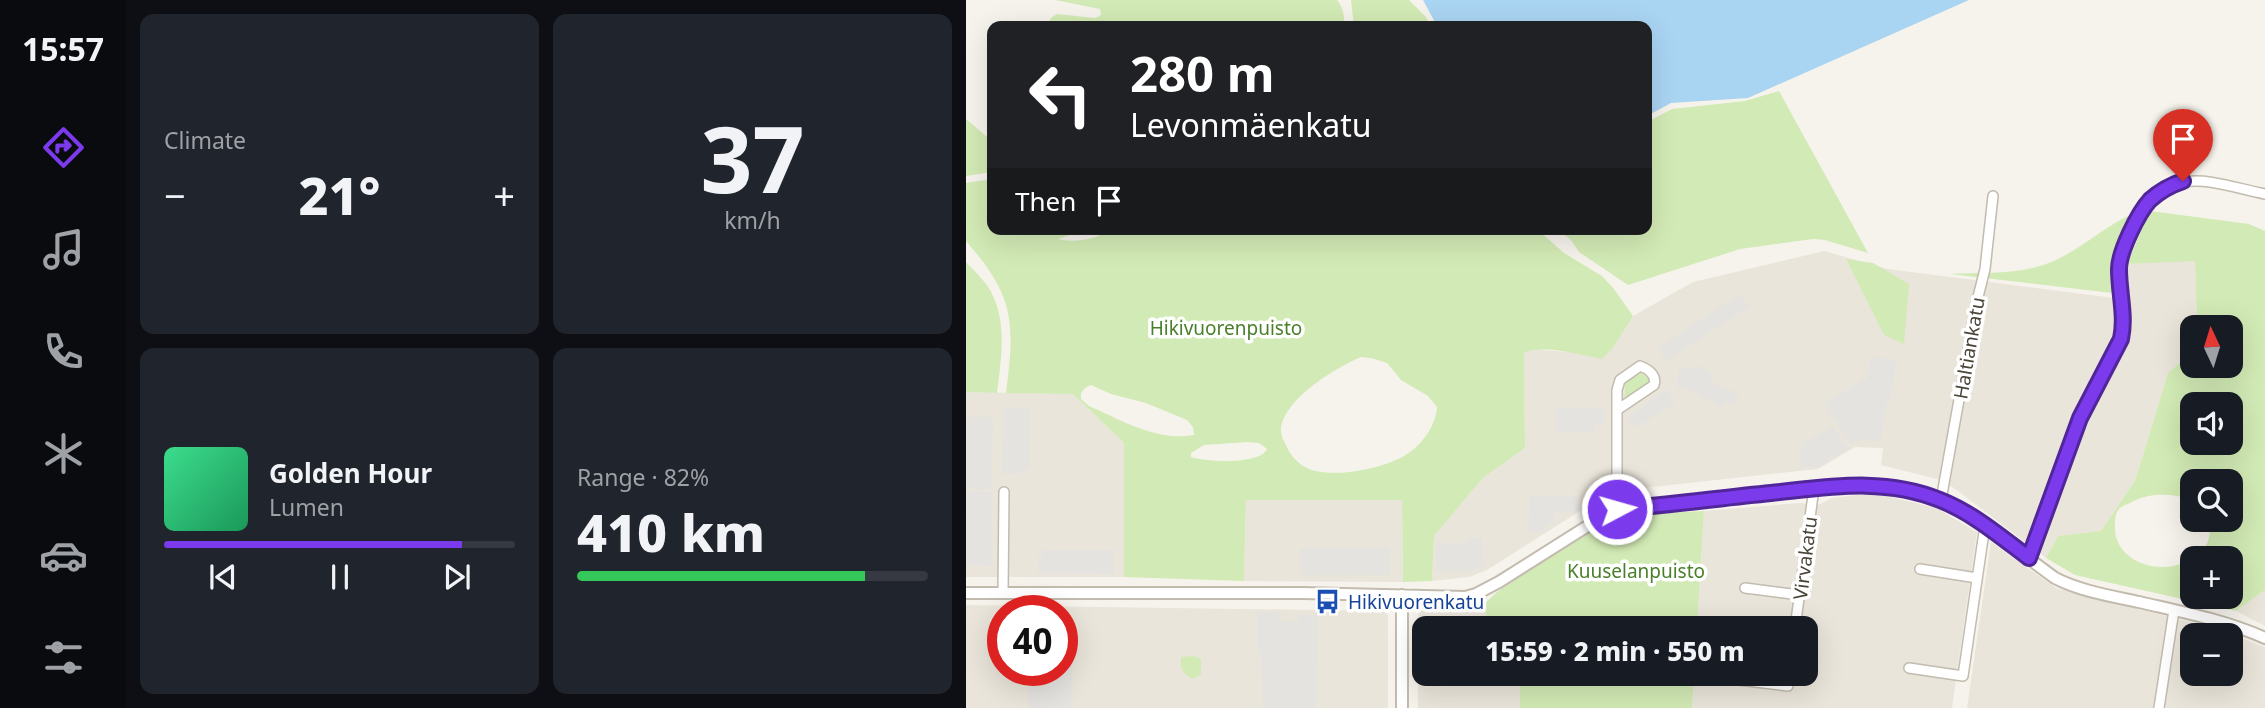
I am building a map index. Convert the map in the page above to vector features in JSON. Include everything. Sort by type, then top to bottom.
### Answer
[{"type":"street","points":[[2029,558],[2080,418],[2121,339],[2124,326],[2119,264],[2133,229],[2147,204],[2168,187],[2183,181],[2198,180],[2265,194]]},
{"type":"street","name":"Haltiankatu","points":[[1941,500],[1976,305],[1985,269],[1993,196]]},
{"type":"street","points":[[1617,410],[1654,385],[1654,377],[1647,368],[1640,366],[1620,380],[1617,390],[1617,410],[1617,509]]},
{"type":"street","points":[[966,593],[1460,597],[1476,594],[1499,582],[1617,509],[1840,485],[1873,484],[1941,500],[1985,524],[2065,583],[2207,617],[2265,638]]},
{"type":"street","name":"Virvakatu","points":[[1797,616],[1814,488]]},
{"type":"street","points":[[1003,593],[1004,492]]},
{"type":"street","points":[[1909,668],[1963,676],[1985,524]]},
{"type":"street","points":[[1920,569],[1977,578]]},
{"type":"street","points":[[1745,588],[1800,595]]},
{"type":"street","points":[[1402,595],[1402,708]]},
{"type":"street","points":[[2159,708],[2174,610]]},
{"type":"shaded area","points":[[1824,251],[1888,269],[2114,298],[2127,264],[2195,260],[2197,315],[2180,315],[2180,362],[2168,373],[2135,481],[2101,531],[2058,536],[2046,558],[1954,488],[1937,479],[1881,465],[1883,448],[1855,447],[1818,469],[1607,494],[1487,570],[1469,577],[1432,581],[1434,536],[1483,478],[1525,448],[1524,353],[1531,349],[1567,352],[1613,348],[1633,316],[1693,282]]},
{"type":"shaded area","points":[[1740,294],[1749,307],[1666,361],[1658,348]]},
{"type":"shaded area","points":[[1870,357],[1897,360],[1889,404],[1886,404],[1881,442],[1865,439],[1850,444],[1824,403],[1864,379],[1867,380]]},
{"type":"shaded area","points":[[1699,365],[1715,375],[1711,382],[1739,394],[1733,404],[1727,401],[1723,408],[1690,390],[1676,386],[1680,366],[1694,370]]},
{"type":"shaded area","points":[[1666,389],[1676,403],[1639,426],[1631,425],[1627,417]]},
{"type":"shaded area","points":[[966,392],[1073,394],[1124,443],[1124,577],[966,577]]},
{"type":"shaded area","points":[[1004,408],[1030,408],[1029,468],[1018,474],[1002,474]]},
{"type":"shaded area","points":[[1555,408],[1605,408],[1604,424],[1595,425],[1594,432],[1556,431]]},
{"type":"shaded area","points":[[967,417],[993,417],[992,489],[975,490],[975,487],[966,487]]},
{"type":"shaded area","points":[[1833,426],[1848,449],[1819,467],[1801,468],[1799,450],[1803,449],[1802,442]]},
{"type":"shaded area","points":[[967,491],[992,492],[992,566],[966,565]]},
{"type":"shaded area","points":[[1875,493],[1936,508],[1977,532],[1952,708],[1692,708],[1693,686],[1818,686],[1818,616],[1698,616],[1704,511],[1800,503],[1820,504],[1832,498]]},
{"type":"shaded area","points":[[1530,496],[1577,496],[1579,512],[1554,512],[1554,523],[1546,524],[1546,531],[1528,532]]},
{"type":"shaded area","points":[[1246,500],[1402,500],[1403,582],[1244,581]]},
{"type":"shaded area","points":[[1466,538],[1482,538],[1483,565],[1473,571],[1436,571],[1436,543],[1466,543]]},
{"type":"shaded area","points":[[1991,542],[2056,588],[2193,623],[2180,623],[2180,686],[2243,686],[2243,639],[2265,647],[2265,708],[1967,708]]},
{"type":"shaded area","points":[[1390,547],[1390,575],[1301,575],[1300,548]]},
{"type":"shaded area","points":[[1043,550],[1114,550],[1114,574],[1038,573],[1038,556],[1042,556]]},
{"type":"shaded area","points":[[2265,590],[2265,626],[2236,611],[2243,609],[2243,606]]},
{"type":"shaded area","points":[[966,605],[987,605],[987,686],[1078,686],[1078,607],[1383,611],[1388,615],[1388,708],[966,708]]},
{"type":"shaded area","points":[[1482,606],[1487,616],[1418,616],[1423,608]]},
{"type":"shaded area","points":[[1257,612],[1281,612],[1281,622],[1299,621],[1299,615],[1318,614],[1316,708],[1263,708],[1261,657],[1257,647]]},
{"type":"shaded area","points":[[1028,686],[1072,686],[1072,708],[1029,708]]},
{"type":"shaded area","points":[[1418,686],[1520,686],[1520,708],[1418,708]]},
{"type":"green space","points":[[1055,0],[1337,0],[1344,21],[1050,21],[1057,14],[1095,18],[1101,15],[1100,9]]},
{"type":"green space","points":[[1351,0],[1409,0],[1428,21],[1353,21]]},
{"type":"green space","points":[[1779,91],[1868,253],[1813,239],[1740,249],[1628,285],[1579,252],[1565,235],[1652,235],[1652,119],[1672,109],[1745,101]]},
{"type":"green space","points":[[966,119],[987,136],[987,173],[966,176]]},
{"type":"green space","name":"Hikivuorenpuisto","points":[[987,180],[987,235],[1070,235],[1058,239],[1078,240],[1100,235],[1544,235],[1564,253],[1602,276],[1633,316],[1613,348],[1602,359],[1551,350],[1524,353],[1525,448],[1483,478],[1434,536],[1432,581],[1403,582],[1402,500],[1246,500],[1244,581],[1124,577],[1124,443],[1073,394],[1006,393],[1010,347],[1008,311],[994,278],[966,241],[966,183]],"holes":[[[1361,357],[1387,363],[1401,380],[1428,396],[1437,407],[1434,420],[1415,448],[1389,463],[1360,471],[1331,473],[1307,468],[1295,459],[1284,440],[1281,431],[1284,419],[1290,408],[1312,386]],[[1091,385],[1111,394],[1146,403],[1187,420],[1193,427],[1194,435],[1153,433],[1089,406],[1081,399],[1083,390]],[[1259,443],[1267,449],[1254,458],[1244,460],[1220,461],[1191,457],[1191,453],[1204,445]]]},
{"type":"green space","points":[[2150,211],[2249,224],[2265,231],[2265,590],[2243,606],[2243,546],[2205,546],[2210,532],[2243,532],[2243,469],[2180,469],[2180,497],[2153,495],[2137,499],[2122,506],[2116,514],[2116,537],[2119,545],[2130,557],[2155,567],[2180,563],[2180,598],[2075,575],[2046,558],[2058,536],[2101,531],[2135,481],[2168,373],[2180,362],[2180,378],[2244,378],[2244,315],[2197,315],[2195,261],[2127,264]]},
{"type":"green space","points":[[2135,213],[2123,235],[2114,264],[2112,293],[1950,274],[2035,268],[2069,253]]},
{"type":"green space","points":[[1846,259],[1873,263],[1909,284],[1904,344],[1884,335]]},
{"type":"green space","points":[[966,262],[988,287],[1000,319],[1002,343],[997,393],[966,392]]},
{"type":"green space","points":[[1642,373],[1648,378],[1648,385],[1628,397],[1625,396],[1625,382]]},
{"type":"green space","name":"Kuuselanpuisto","points":[[1704,511],[1698,616],[1487,616],[1482,606],[1497,592],[1609,518]]},
{"type":"green space","points":[[1194,656],[1201,659],[1201,675],[1192,679],[1182,670],[1181,657]]},
{"type":"green space","points":[[1520,686],[1693,686],[1692,708],[1520,708]]},
{"type":"water","points":[[1423,0],[1969,0],[1748,98],[1671,103],[1652,113],[1652,21],[1434,21]]},
{"type":"place","name":"Hikivuorenkatu","points":[[1328,602]]},
{"type":"route","points":[[1617,509],[1840,485],[1873,484],[1928,495],[1960,509],[1985,524],[2029,558],[2080,418],[2121,339],[2124,326],[2119,264],[2133,229],[2151,199],[2168,187],[2183,181]]}]
